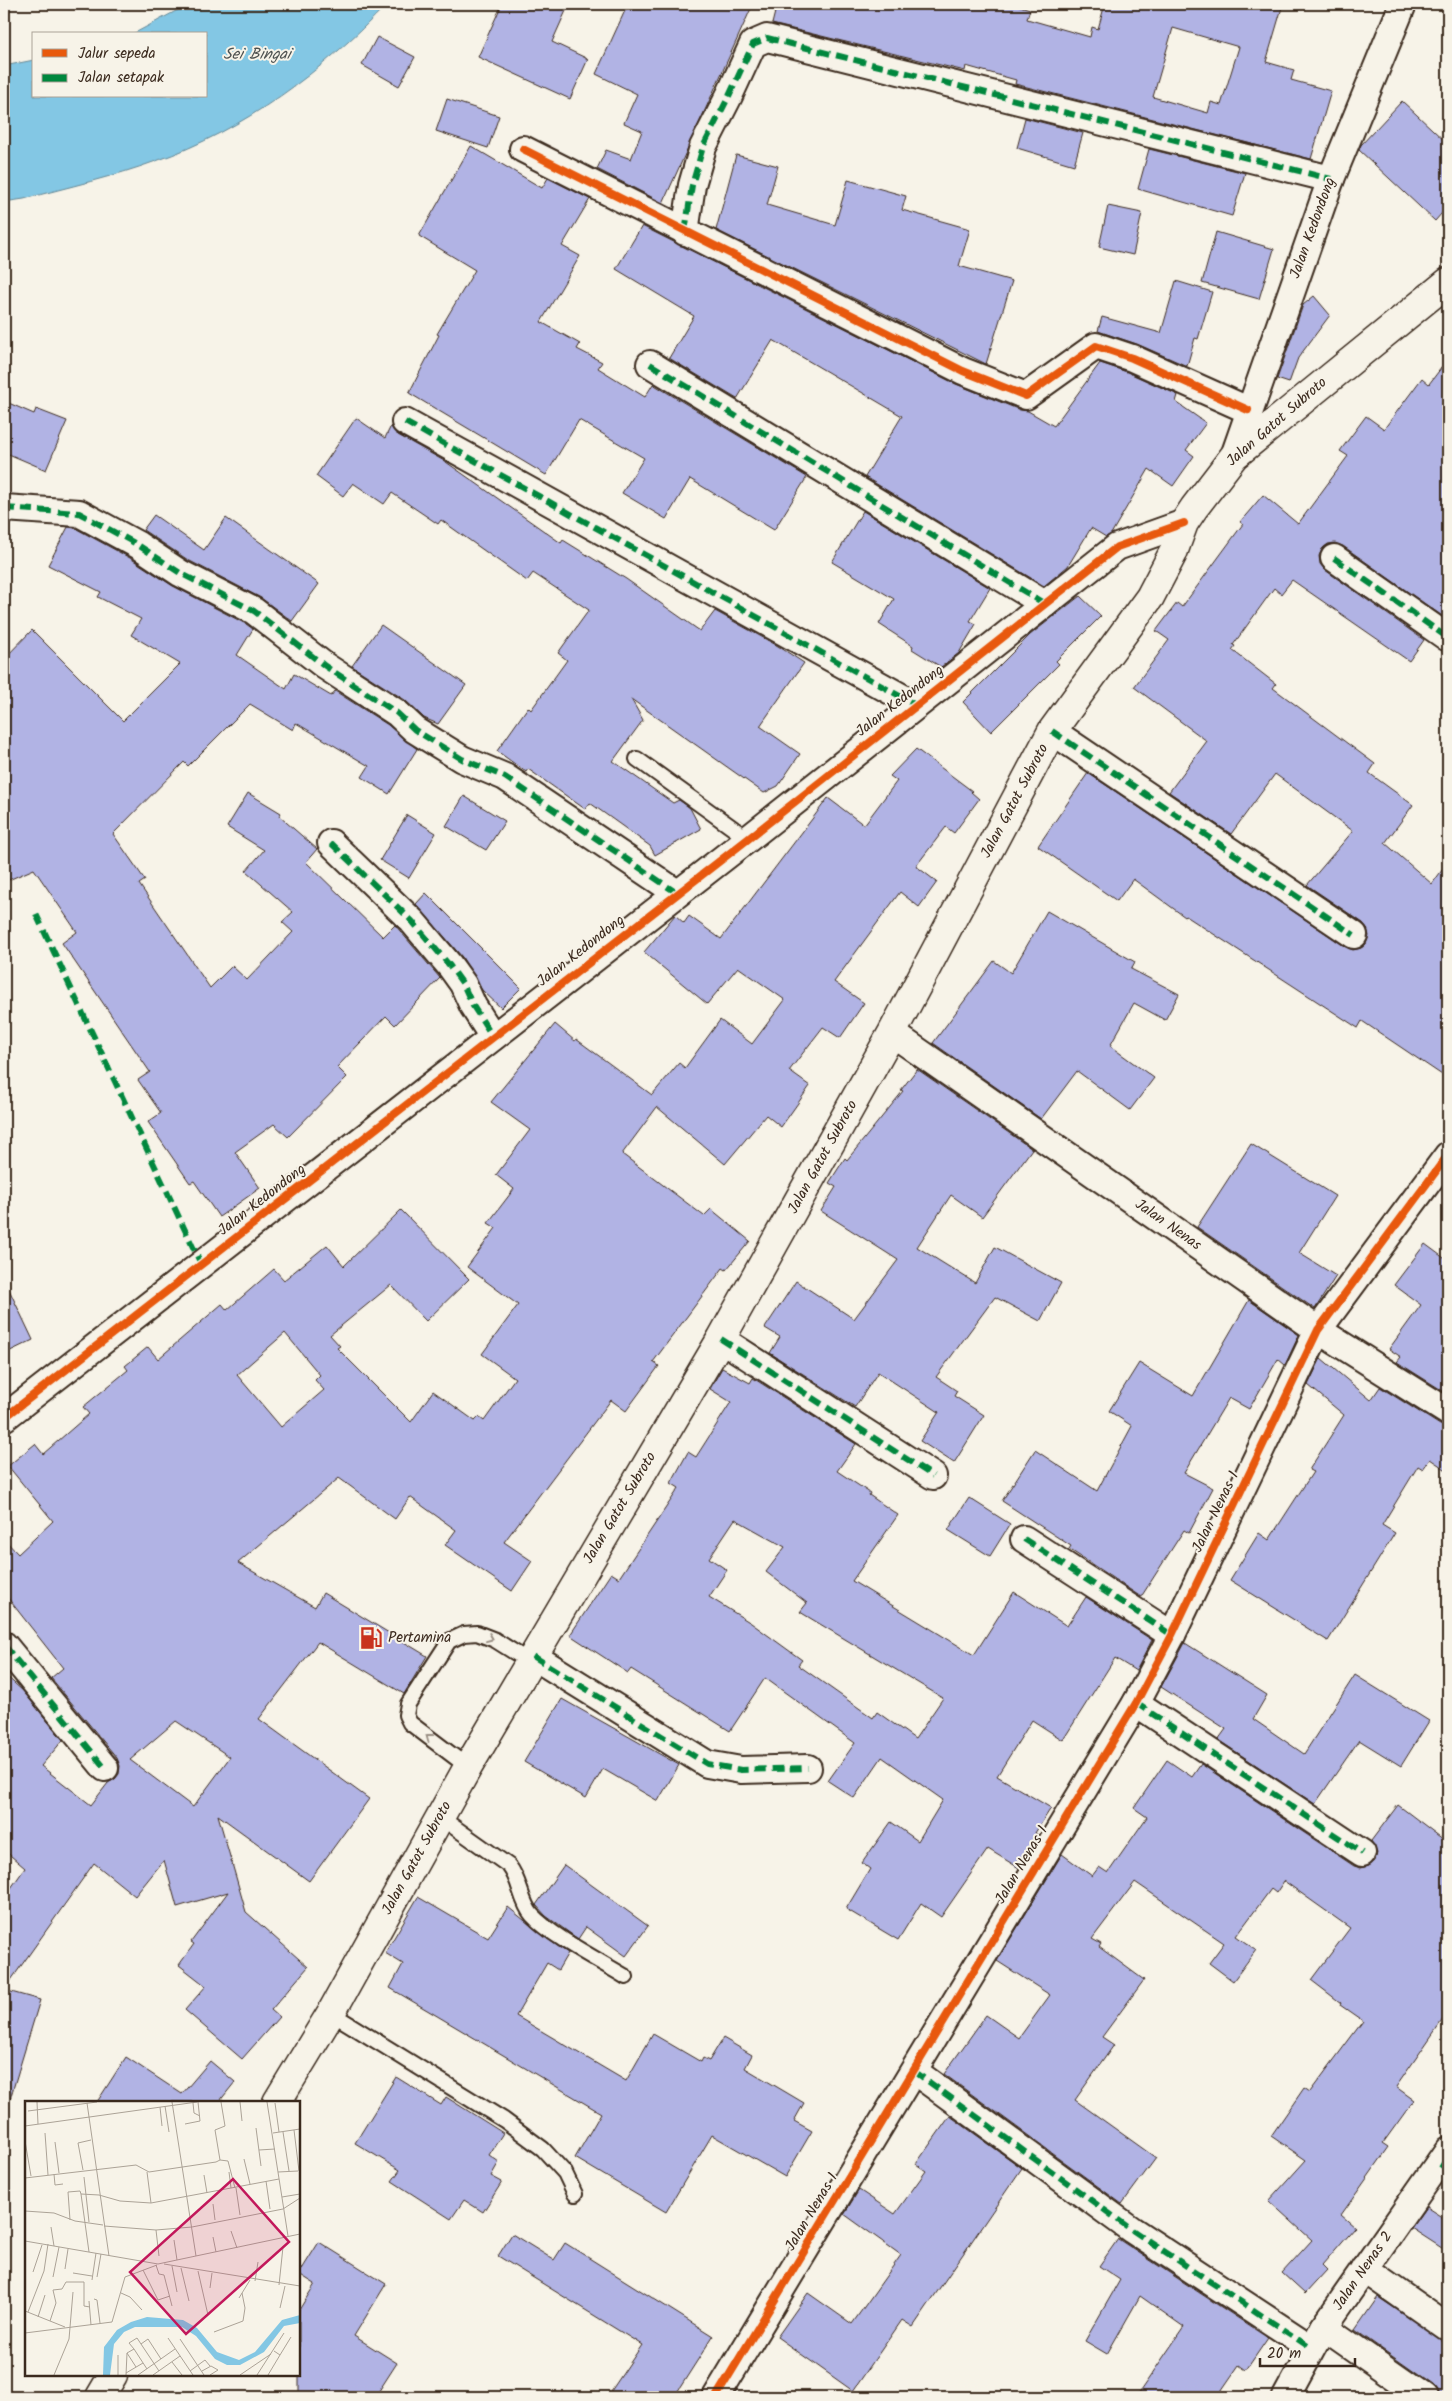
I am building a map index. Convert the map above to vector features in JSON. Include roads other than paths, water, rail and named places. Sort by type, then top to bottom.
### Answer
[{"type":"main road","name":"Jalan Gatot Subroto","points":[[278,2101],[331,2012],[468,1767],[721,1339],[892,1033],[1052,731],[1150,596],[1173,553],[1184,523],[1234,456],[1352,358],[1448,282]]},
{"type":"main road","points":[[100,2397],[112,2376]]},
{"type":"street","name":"Jalan Kedondong","points":[[1234,456],[1248,410],[1330,179],[1404,4]]},
{"type":"street","points":[[685,232],[692,185],[703,147],[730,96],[753,44],[767,38],[1330,179]]},
{"type":"street","points":[[522,149],[963,371],[1026,396],[1096,346],[1132,358],[1248,410]]},
{"type":"street","points":[[650,364],[1044,604]]},
{"type":"street","points":[[405,422],[916,705]]},
{"type":"street","points":[[4,508],[79,513],[138,545],[180,573],[254,611],[325,666],[397,713],[415,730],[462,758],[505,777],[677,893]]},
{"type":"street","name":"Jalan Kedondong","points":[[4,1418],[748,839],[1117,548],[1184,523]]},
{"type":"street","points":[[1334,558],[1448,638]]},
{"type":"street","points":[[1052,731],[1354,935]]},
{"type":"street","points":[[331,843],[412,921],[450,966],[493,1037]]},
{"type":"street","name":"Jalan Nenas","points":[[892,1033],[1318,1330],[1448,1412]]},
{"type":"street","name":"Jalan Nenas 1","points":[[716,2397],[1136,1703],[1172,1635],[1318,1330],[1448,1155]]},
{"type":"street","points":[[721,1339],[933,1476]]},
{"type":"street","points":[[1024,1539],[1172,1635]]},
{"type":"street","points":[[4,1645],[105,1768]]},
{"type":"street","points":[[532,1659],[707,1764],[741,1770],[808,1768]]},
{"type":"street","points":[[1136,1703],[1362,1853]]},
{"type":"street","points":[[914,2071],[1132,2230],[1424,2397]]},
{"type":"street","name":"Jalan Nenas 2","points":[[1286,2397],[1318,2338],[1364,2269],[1446,2161]]},
{"type":"street","points":[[1364,2269],[1448,2328]]},
{"type":"lane","points":[[637,759],[748,839]]},
{"type":"lane","points":[[468,1767],[410,1723],[406,1715],[408,1704],[449,1642],[464,1634],[477,1633],[532,1659]]},
{"type":"lane","points":[[440,1817],[509,1866],[517,1876],[525,1903],[531,1914],[544,1925],[626,1977]]},
{"type":"lane","points":[[331,2012],[504,2120],[543,2149],[566,2173],[575,2194]]},
{"type":"water","name":"Sei Bingai","points":[[189,4],[387,4],[362,29],[309,75],[251,115],[220,133],[189,148],[123,172],[24,199],[4,202],[4,66],[32,60],[32,98],[208,98],[208,32],[137,32]]},
{"type":"place","name":"Pertamina","points":[[371,1638]]}]
